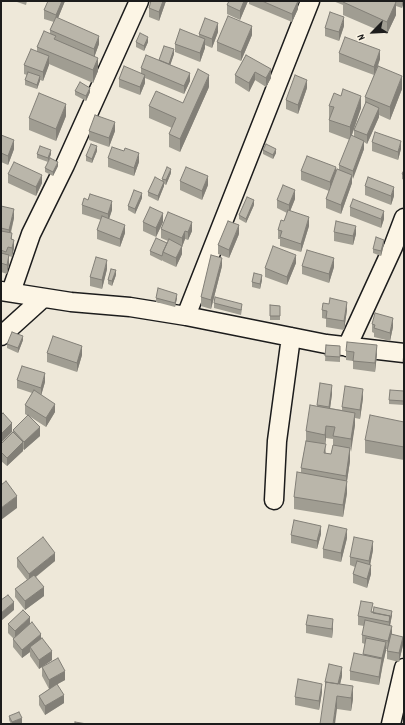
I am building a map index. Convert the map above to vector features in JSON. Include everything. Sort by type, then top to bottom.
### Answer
[{"type":"street","points":[[139,1],[6,291],[71,302],[130,307],[186,316],[326,344],[404,353]]},
{"type":"street","points":[[186,316],[310,1]]},
{"type":"street","points":[[347,347],[393,247],[404,218]]},
{"type":"street","points":[[1,336],[43,298]]},
{"type":"street","points":[[274,500],[277,441],[291,337]]},
{"type":"street","points":[[391,724],[404,668]]},
{"type":"building","points":[[48,1],[62,1],[56,15],[44,10]]},
{"type":"building","points":[[151,1],[163,1],[159,12],[149,8]]},
{"type":"building","points":[[229,1],[244,1],[240,11],[227,5]]},
{"type":"building","points":[[262,1],[298,1],[292,14]]},
{"type":"building","points":[[343,1],[393,1],[396,2],[387,22]]},
{"type":"building","points":[[330,12],[344,17],[339,32],[325,28]]},
{"type":"building","points":[[228,16],[252,26],[241,52],[217,42]]},
{"type":"building","points":[[56,17],[99,36],[94,49],[50,30]]},
{"type":"building","points":[[205,18],[218,23],[212,39],[199,34]]},
{"type":"building","points":[[180,29],[205,39],[200,53],[175,44]]},
{"type":"building","points":[[44,31],[56,36],[54,39],[98,58],[93,70],[37,47]]},
{"type":"building","points":[[140,33],[148,37],[144,46],[136,42]]},
{"type":"building","points":[[345,37],[380,50],[374,67],[339,53]]},
{"type":"building","points":[[164,46],[174,49],[169,64],[159,60]]},
{"type":"building","points":[[31,49],[49,56],[43,72],[24,65]]},
{"type":"building","points":[[146,55],[190,73],[184,86],[141,68]]},
{"type":"building","points":[[246,55],[271,69],[266,78],[255,72],[249,83],[235,75]]},
{"type":"building","points":[[124,66],[145,75],[140,87],[119,79]]},
{"type":"building","points":[[378,66],[402,76],[390,107],[365,97]]},
{"type":"building","points":[[198,69],[209,75],[180,139],[169,134],[176,118],[149,106],[156,91],[183,103]]},
{"type":"building","points":[[28,72],[40,76],[37,85],[25,80]]},
{"type":"building","points":[[295,75],[307,80],[298,105],[286,100]]},
{"type":"building","points":[[80,82],[90,88],[86,96],[75,91]]},
{"type":"building","points":[[343,89],[361,96],[350,127],[329,120],[334,107],[329,106],[334,93],[341,96]]},
{"type":"building","points":[[39,93],[66,104],[56,129],[29,118]]},
{"type":"building","points":[[366,102],[379,108],[367,135],[354,130]]},
{"type":"building","points":[[95,115],[115,122],[109,138],[89,131]]},
{"type":"building","points":[[375,132],[401,141],[398,152],[372,142]]},
{"type":"building","points":[[1,135],[14,140],[8,156],[1,153]]},
{"type":"building","points":[[351,135],[364,141],[353,171],[339,165]]},
{"type":"building","points":[[91,144],[97,146],[92,159],[86,156]]},
{"type":"building","points":[[266,144],[276,149],[273,155],[263,150]]},
{"type":"building","points":[[40,146],[51,150],[48,158],[37,154]]},
{"type":"building","points":[[112,147],[124,151],[125,148],[139,153],[134,168],[108,158]]},
{"type":"building","points":[[307,156],[336,167],[330,182],[301,171]]},
{"type":"building","points":[[50,158],[58,162],[53,172],[45,168]]},
{"type":"building","points":[[14,162],[42,175],[36,187],[8,174]]},
{"type":"building","points":[[167,167],[171,169],[166,180],[162,179]]},
{"type":"building","points":[[186,167],[208,176],[202,191],[180,181]]},
{"type":"building","points":[[337,169],[352,175],[341,205],[326,199]]},
{"type":"building","points":[[155,177],[164,182],[158,196],[148,192]]},
{"type":"building","points":[[368,177],[394,187],[391,196],[365,186]]},
{"type":"building","points":[[283,185],[295,190],[289,205],[277,200]]},
{"type":"building","points":[[134,190],[142,193],[135,209],[128,206]]},
{"type":"building","points":[[90,194],[112,201],[108,214],[82,205],[84,198],[88,200]]},
{"type":"building","points":[[247,197],[254,200],[246,219],[239,215]]},
{"type":"building","points":[[353,199],[384,211],[381,219],[350,207]]},
{"type":"building","points":[[1,206],[14,209],[9,230],[1,228]]},
{"type":"building","points":[[150,207],[163,213],[156,228],[143,222]]},
{"type":"building","points":[[288,210],[309,217],[301,244],[280,237],[282,231],[278,230],[281,220],[284,221]]},
{"type":"building","points":[[168,212],[192,222],[188,232],[185,231],[182,238],[161,229]]},
{"type":"building","points":[[102,216],[125,225],[120,239],[97,230]]},
{"type":"building","points":[[228,221],[239,225],[229,250],[218,245]]},
{"type":"building","points":[[336,221],[356,226],[353,236],[334,232]]},
{"type":"building","points":[[1,231],[12,233],[11,239],[14,240],[12,248],[8,247],[6,252],[1,250]]},
{"type":"building","points":[[376,237],[384,240],[381,251],[373,249]]},
{"type":"building","points":[[156,238],[167,243],[162,256],[150,251]]},
{"type":"building","points":[[169,239],[182,246],[176,258],[163,252]]},
{"type":"building","points":[[273,246],[296,255],[287,277],[265,268]]},
{"type":"building","points":[[307,250],[334,258],[329,274],[302,266]]},
{"type":"building","points":[[1,253],[9,255],[7,265],[1,263]]},
{"type":"building","points":[[211,255],[222,258],[211,300],[201,297]]},
{"type":"building","points":[[96,257],[107,260],[102,280],[90,277]]},
{"type":"building","points":[[111,269],[116,270],[112,281],[108,280]]},
{"type":"building","points":[[254,273],[262,275],[260,284],[252,282]]},
{"type":"building","points":[[158,288],[177,294],[175,303],[156,298]]},
{"type":"building","points":[[215,297],[242,304],[241,310],[214,303]]},
{"type":"building","points":[[330,298],[347,302],[344,321],[326,318],[327,311],[322,310],[323,303],[329,304]]},
{"type":"building","points":[[270,305],[280,306],[280,316],[270,316]]},
{"type":"building","points":[[375,313],[393,318],[390,333],[374,328],[375,325],[372,324]]},
{"type":"building","points":[[12,332],[23,336],[18,348],[7,344]]},
{"type":"building","points":[[53,336],[82,346],[77,363],[47,353]]},
{"type":"building","points":[[347,342],[377,345],[375,363],[353,361],[354,352],[346,351]]},
{"type":"building","points":[[326,345],[340,346],[340,357],[325,356]]},
{"type":"building","points":[[22,366],[45,373],[41,388],[17,380]]},
{"type":"building","points":[[320,383],[332,385],[329,407],[317,405]]},
{"type":"building","points":[[345,386],[363,389],[360,410],[342,407]]},
{"type":"building","points":[[34,390],[55,404],[46,418],[25,405]]},
{"type":"building","points":[[390,390],[404,391],[404,401],[389,400]]},
{"type":"building","points":[[310,405],[355,413],[351,439],[333,436],[335,427],[326,426],[325,435],[306,431]]},
{"type":"building","points":[[3,413],[12,423],[1,434],[1,415]]},
{"type":"building","points":[[28,415],[40,427],[24,442],[13,430]]},
{"type":"building","points":[[370,415],[404,422],[404,447],[365,440]]},
{"type":"building","points":[[13,432],[23,442],[7,458],[1,452],[1,444]]},
{"type":"building","points":[[306,441],[326,444],[324,453],[331,454],[333,445],[350,448],[346,476],[301,468]]},
{"type":"building","points":[[297,472],[347,481],[343,505],[294,497]]},
{"type":"building","points":[[6,481],[17,496],[1,508],[1,485]]},
{"type":"building","points":[[294,520],[321,526],[317,541],[291,535]]},
{"type":"building","points":[[329,525],[347,529],[341,553],[323,549]]},
{"type":"building","points":[[43,537],[55,553],[29,574],[17,558]]},
{"type":"building","points":[[354,537],[373,541],[369,561],[350,557]]},
{"type":"building","points":[[357,561],[371,565],[367,579],[353,574]]},
{"type":"building","points":[[34,575],[44,587],[25,601],[15,589]]},
{"type":"building","points":[[8,595],[14,602],[1,613],[1,600]]},
{"type":"building","points":[[361,601],[373,603],[371,612],[390,616],[389,622],[358,616]]},
{"type":"building","points":[[374,607],[392,611],[390,620],[390,616],[373,613]]},
{"type":"building","points":[[23,610],[30,617],[15,631],[8,624]]},
{"type":"building","points":[[308,615],[333,619],[332,629],[306,625]]},
{"type":"building","points":[[365,620],[392,626],[388,641],[362,635]]},
{"type":"building","points":[[32,622],[41,634],[22,650],[13,639]]},
{"type":"building","points":[[391,634],[403,637],[399,653],[387,651]]},
{"type":"building","points":[[42,638],[52,651],[39,660],[30,647]]},
{"type":"building","points":[[366,638],[386,642],[382,658],[363,654]]},
{"type":"building","points":[[354,653],[382,659],[379,677],[350,671]]},
{"type":"building","points":[[58,658],[65,671],[49,680],[42,667]]},
{"type":"building","points":[[329,664],[342,667],[338,684],[325,682]]},
{"type":"building","points":[[298,679],[322,684],[319,701],[295,697]]},
{"type":"building","points":[[326,682],[353,686],[351,698],[337,696],[333,724],[320,724]]},
{"type":"building","points":[[57,684],[64,695],[45,706],[39,696]]},
{"type":"building","points":[[19,712],[22,718],[12,722],[9,716]]},
{"type":"building","points":[[75,722],[87,724],[75,724]]}]
